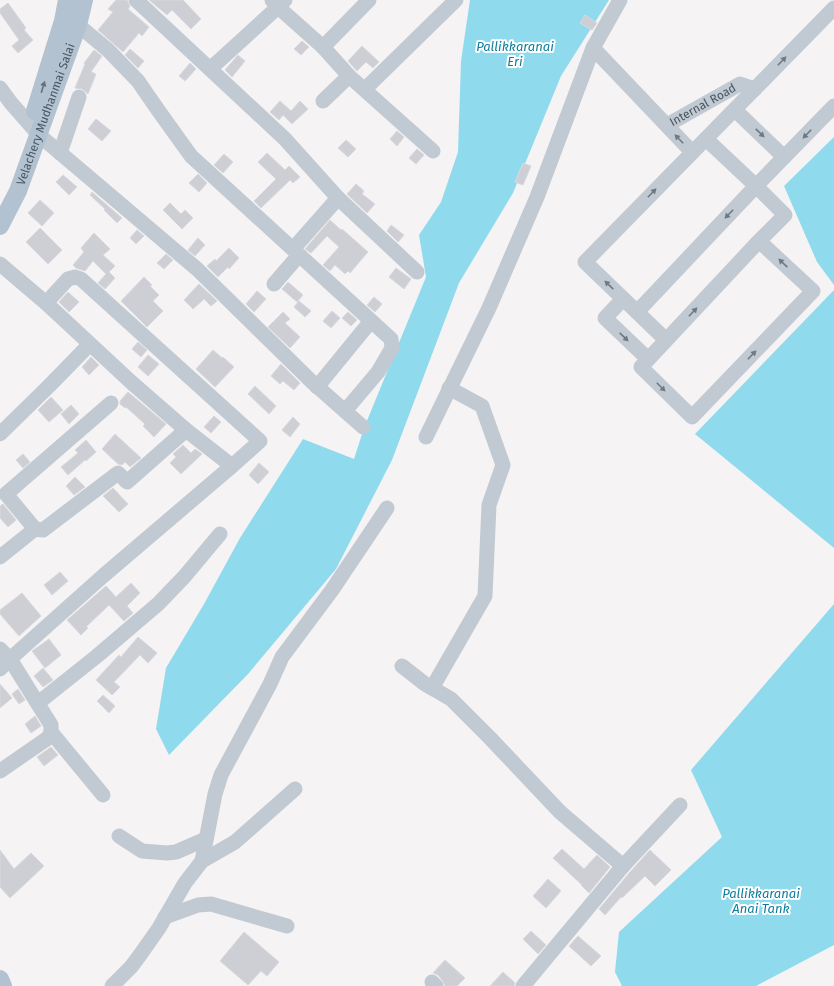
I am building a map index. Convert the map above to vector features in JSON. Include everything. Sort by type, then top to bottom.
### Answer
[{"type":"main road","name":"Velachery Mudhanmai Salai","points":[[67,0],[70,23]]},
{"type":"main road","name":"Velachery Mudhanmai Salai","points":[[0,226],[18,192],[34,130],[36,110],[70,23],[84,0]]},
{"type":"main road","name":"Velachery Mudhanmai Salai","points":[[0,200],[34,130]]},
{"type":"main road","points":[[0,980],[3,986]]},
{"type":"street","points":[[136,0],[285,139],[338,198],[417,272]]},
{"type":"street","points":[[323,47],[369,0]]},
{"type":"street","points":[[365,89],[456,0]]},
{"type":"street","points":[[426,437],[489,308],[537,197],[593,48],[620,0]]},
{"type":"street","points":[[210,69],[278,2],[323,47],[349,76],[433,151]]},
{"type":"street","name":"Internal Road","points":[[593,48],[667,125],[740,84],[755,89],[834,8]]},
{"type":"street","points":[[70,23],[108,50],[138,81],[192,156],[391,339],[392,348],[378,372],[345,411]]},
{"type":"street","points":[[323,101],[349,76]]},
{"type":"street","points":[[0,88],[34,130],[197,270],[317,387],[363,427]]},
{"type":"street","points":[[666,340],[585,262],[755,89]]},
{"type":"street","points":[[60,153],[79,97]]},
{"type":"street","points":[[637,312],[834,106]]},
{"type":"street","points":[[735,110],[784,157]]},
{"type":"street","points":[[667,125],[692,152]]},
{"type":"street","points":[[706,139],[785,215],[759,241],[641,367],[692,417],[813,292],[759,241]]},
{"type":"street","points":[[274,284],[296,252],[338,198]]},
{"type":"street","points":[[0,264],[46,303],[90,345],[186,430],[232,466]]},
{"type":"street","points":[[0,771],[48,738],[51,732],[51,725],[38,703],[3,659],[103,576],[260,441],[81,279],[75,277],[68,279],[46,303]]},
{"type":"street","points":[[623,299],[605,318],[648,359]]},
{"type":"street","points":[[317,387],[371,321]]},
{"type":"street","points":[[0,434],[90,345]]},
{"type":"street","points":[[432,688],[485,596],[490,505],[503,465],[482,406],[449,388]]},
{"type":"street","points":[[111,403],[6,494],[35,529],[43,530],[118,473],[127,482],[186,430]]},
{"type":"street","points":[[202,861],[215,794],[221,775],[270,684],[282,657],[332,590],[387,508]]},
{"type":"street","points":[[0,557],[35,529]]},
{"type":"street","points":[[38,703],[97,656],[158,604],[184,577],[220,534]]},
{"type":"street","points":[[402,666],[450,699],[490,738],[560,812],[623,866]]},
{"type":"street","points":[[51,732],[103,795]]},
{"type":"street","points":[[112,986],[136,961],[185,883],[202,861],[235,842],[296,789]]},
{"type":"street","points":[[523,986],[623,866],[680,805]]},
{"type":"street","points":[[119,836],[142,851],[167,853],[176,852],[206,839]]},
{"type":"street","points":[[165,916],[198,905],[211,904],[287,926]]},
{"type":"water","name":"Pallikkaranai Eri","points":[[470,0],[609,0],[561,76],[513,193],[459,283],[392,460],[336,569],[248,674],[169,755],[156,729],[166,668],[204,604],[240,538],[303,439],[354,459],[364,428],[426,277],[419,235],[441,202],[458,152],[461,61]]},
{"type":"water","points":[[834,137],[834,285],[817,262],[784,186]]},
{"type":"water","points":[[834,290],[834,548],[695,434]]},
{"type":"water","name":"Pallikkaranai Anai Tank","points":[[834,604],[834,945],[756,986],[622,986],[615,972],[619,932],[722,837],[691,770]]},
{"type":"building","points":[[116,0],[127,0],[130,6],[128,9],[149,27],[142,36],[139,33],[123,52],[98,30],[113,12],[108,9]]},
{"type":"building","points":[[149,0],[183,0],[201,19],[191,29],[172,10],[167,15]]},
{"type":"building","points":[[8,3],[26,28],[24,30],[33,40],[18,53],[12,46],[19,40],[0,13],[0,9]]},
{"type":"building","points":[[585,15],[597,23],[592,30],[580,23]]},
{"type":"building","points":[[302,41],[309,47],[301,55],[294,49]]},
{"type":"building","points":[[362,46],[379,62],[373,68],[366,62],[357,71],[348,61]]},
{"type":"building","points":[[130,49],[144,61],[138,68],[125,55]]},
{"type":"building","points":[[94,50],[102,56],[91,72],[96,74],[88,94],[82,89],[75,88],[85,64],[84,63]]},
{"type":"building","points":[[238,55],[245,61],[232,77],[225,70]]},
{"type":"building","points":[[190,63],[196,69],[185,81],[179,76]]},
{"type":"building","points":[[280,101],[291,111],[300,101],[308,109],[292,124],[283,115],[279,120],[270,112]]},
{"type":"building","points":[[96,119],[111,131],[102,141],[88,129]]},
{"type":"building","points":[[397,131],[404,137],[397,146],[390,139]]},
{"type":"building","points":[[346,140],[356,149],[348,157],[338,148]]},
{"type":"building","points":[[417,149],[424,155],[416,164],[409,158]]},
{"type":"building","points":[[267,153],[285,170],[289,166],[300,177],[293,183],[290,180],[261,208],[254,201],[276,179],[258,162]]},
{"type":"building","points":[[224,154],[233,162],[223,173],[214,165]]},
{"type":"building","points":[[523,163],[531,166],[523,185],[515,182]]},
{"type":"building","points":[[198,174],[207,183],[199,192],[189,183]]},
{"type":"building","points":[[63,175],[77,187],[69,195],[56,182]]},
{"type":"building","points":[[356,184],[364,191],[362,194],[375,204],[367,213],[347,194]]},
{"type":"building","points":[[92,192],[122,218],[117,223],[90,195]]},
{"type":"building","points":[[40,200],[54,213],[42,226],[28,213]]},
{"type":"building","points":[[170,203],[181,214],[185,210],[193,218],[182,229],[163,210]]},
{"type":"building","points":[[330,220],[368,252],[350,273],[348,271],[345,274],[335,265],[330,271],[323,265],[339,247],[327,236],[311,253],[305,249]]},
{"type":"building","points":[[391,225],[404,235],[398,242],[387,231]]},
{"type":"building","points":[[40,228],[62,250],[48,264],[26,242]]},
{"type":"building","points":[[137,230],[144,236],[136,244],[130,238]]},
{"type":"building","points":[[94,233],[110,249],[103,255],[115,266],[109,272],[115,278],[105,289],[98,283],[106,274],[93,261],[85,271],[76,268],[73,265],[84,252],[81,248]]},
{"type":"building","points":[[198,238],[205,245],[195,256],[188,250]]},
{"type":"building","points":[[229,248],[239,258],[229,269],[228,267],[218,277],[207,266],[215,259],[216,261]]},
{"type":"building","points":[[166,254],[173,260],[164,269],[157,263]]},
{"type":"building","points":[[396,268],[411,279],[404,289],[389,277]]},
{"type":"building","points":[[144,277],[159,295],[153,301],[163,311],[147,327],[121,301]]},
{"type":"building","points":[[288,282],[303,295],[297,302],[282,289]]},
{"type":"building","points":[[199,284],[217,301],[211,306],[204,299],[193,309],[184,300]]},
{"type":"building","points":[[257,291],[266,299],[254,312],[246,304]]},
{"type":"building","points":[[68,292],[79,302],[69,312],[59,302]]},
{"type":"building","points":[[374,297],[382,304],[375,312],[367,305]]},
{"type":"building","points":[[299,301],[311,311],[305,317],[294,307]]},
{"type":"building","points":[[332,311],[340,318],[331,328],[323,321]]},
{"type":"building","points":[[283,312],[290,319],[285,323],[300,337],[290,348],[268,327]]},
{"type":"building","points":[[348,312],[357,320],[351,326],[342,318]]},
{"type":"building","points":[[138,342],[147,350],[141,357],[132,349]]},
{"type":"building","points":[[213,350],[234,367],[215,387],[196,369]]},
{"type":"building","points":[[148,355],[159,364],[148,376],[138,367]]},
{"type":"building","points":[[91,357],[99,365],[89,375],[82,367]]},
{"type":"building","points":[[281,364],[300,383],[294,390],[283,381],[280,384],[271,376]]},
{"type":"building","points":[[255,386],[276,406],[269,414],[248,394]]},
{"type":"building","points":[[128,392],[166,424],[154,437],[143,426],[145,424],[126,407],[125,408],[120,404],[120,401]]},
{"type":"building","points":[[51,397],[63,410],[49,422],[38,410]]},
{"type":"building","points":[[71,405],[79,414],[69,424],[61,414]]},
{"type":"building","points":[[214,416],[221,422],[211,433],[204,427]]},
{"type":"building","points":[[293,417],[300,424],[290,437],[282,430]]},
{"type":"building","points":[[115,434],[141,458],[130,467],[125,462],[122,465],[118,464],[102,449]]},
{"type":"building","points":[[86,440],[96,452],[68,475],[61,467],[78,453],[75,450]]},
{"type":"building","points":[[183,445],[191,453],[195,449],[202,454],[181,474],[170,463],[176,457],[173,454]]},
{"type":"building","points":[[23,454],[30,462],[23,468],[16,460]]},
{"type":"building","points":[[259,463],[269,472],[258,484],[249,475]]},
{"type":"building","points":[[75,477],[85,487],[74,495],[66,486]]},
{"type":"building","points":[[113,488],[128,504],[119,512],[103,496]]},
{"type":"building","points":[[3,504],[16,520],[8,527],[0,518],[0,506]]},
{"type":"building","points":[[60,572],[68,581],[52,595],[44,585]]},
{"type":"building","points":[[131,583],[140,593],[127,606],[133,613],[124,621],[109,605],[86,627],[88,628],[81,635],[67,620],[106,586],[116,597]]},
{"type":"building","points":[[22,593],[41,616],[19,636],[0,614],[0,610]]},
{"type":"building","points":[[138,637],[157,653],[148,663],[140,655],[114,682],[120,687],[112,695],[96,680],[119,655],[121,657]]},
{"type":"building","points":[[49,639],[61,655],[45,668],[32,651]]},
{"type":"building","points":[[43,668],[53,680],[43,687],[34,676]]},
{"type":"building","points":[[0,684],[12,698],[0,708]]},
{"type":"building","points":[[18,689],[25,700],[19,704],[12,694]]},
{"type":"building","points":[[103,695],[115,706],[109,713],[97,701]]},
{"type":"building","points":[[35,716],[41,726],[31,733],[25,724]]},
{"type":"building","points":[[51,747],[58,755],[44,766],[37,757]]},
{"type":"building","points":[[562,849],[584,869],[597,855],[610,867],[589,893],[553,858]]},
{"type":"building","points":[[0,850],[14,869],[31,853],[44,866],[10,898],[0,887]]},
{"type":"building","points":[[650,850],[671,870],[655,886],[645,876],[622,898],[621,897],[605,915],[599,909]]},
{"type":"building","points":[[548,879],[561,891],[546,908],[533,896]]},
{"type":"building","points":[[531,931],[546,945],[538,954],[523,939]]},
{"type":"building","points":[[244,932],[279,962],[267,976],[261,971],[248,985],[220,961]]},
{"type":"building","points":[[578,936],[601,956],[591,966],[569,946]]},
{"type":"building","points":[[445,960],[465,978],[457,986],[445,986],[438,975],[433,973]]},
{"type":"building","points":[[503,972],[515,983],[514,986],[490,986]]}]
